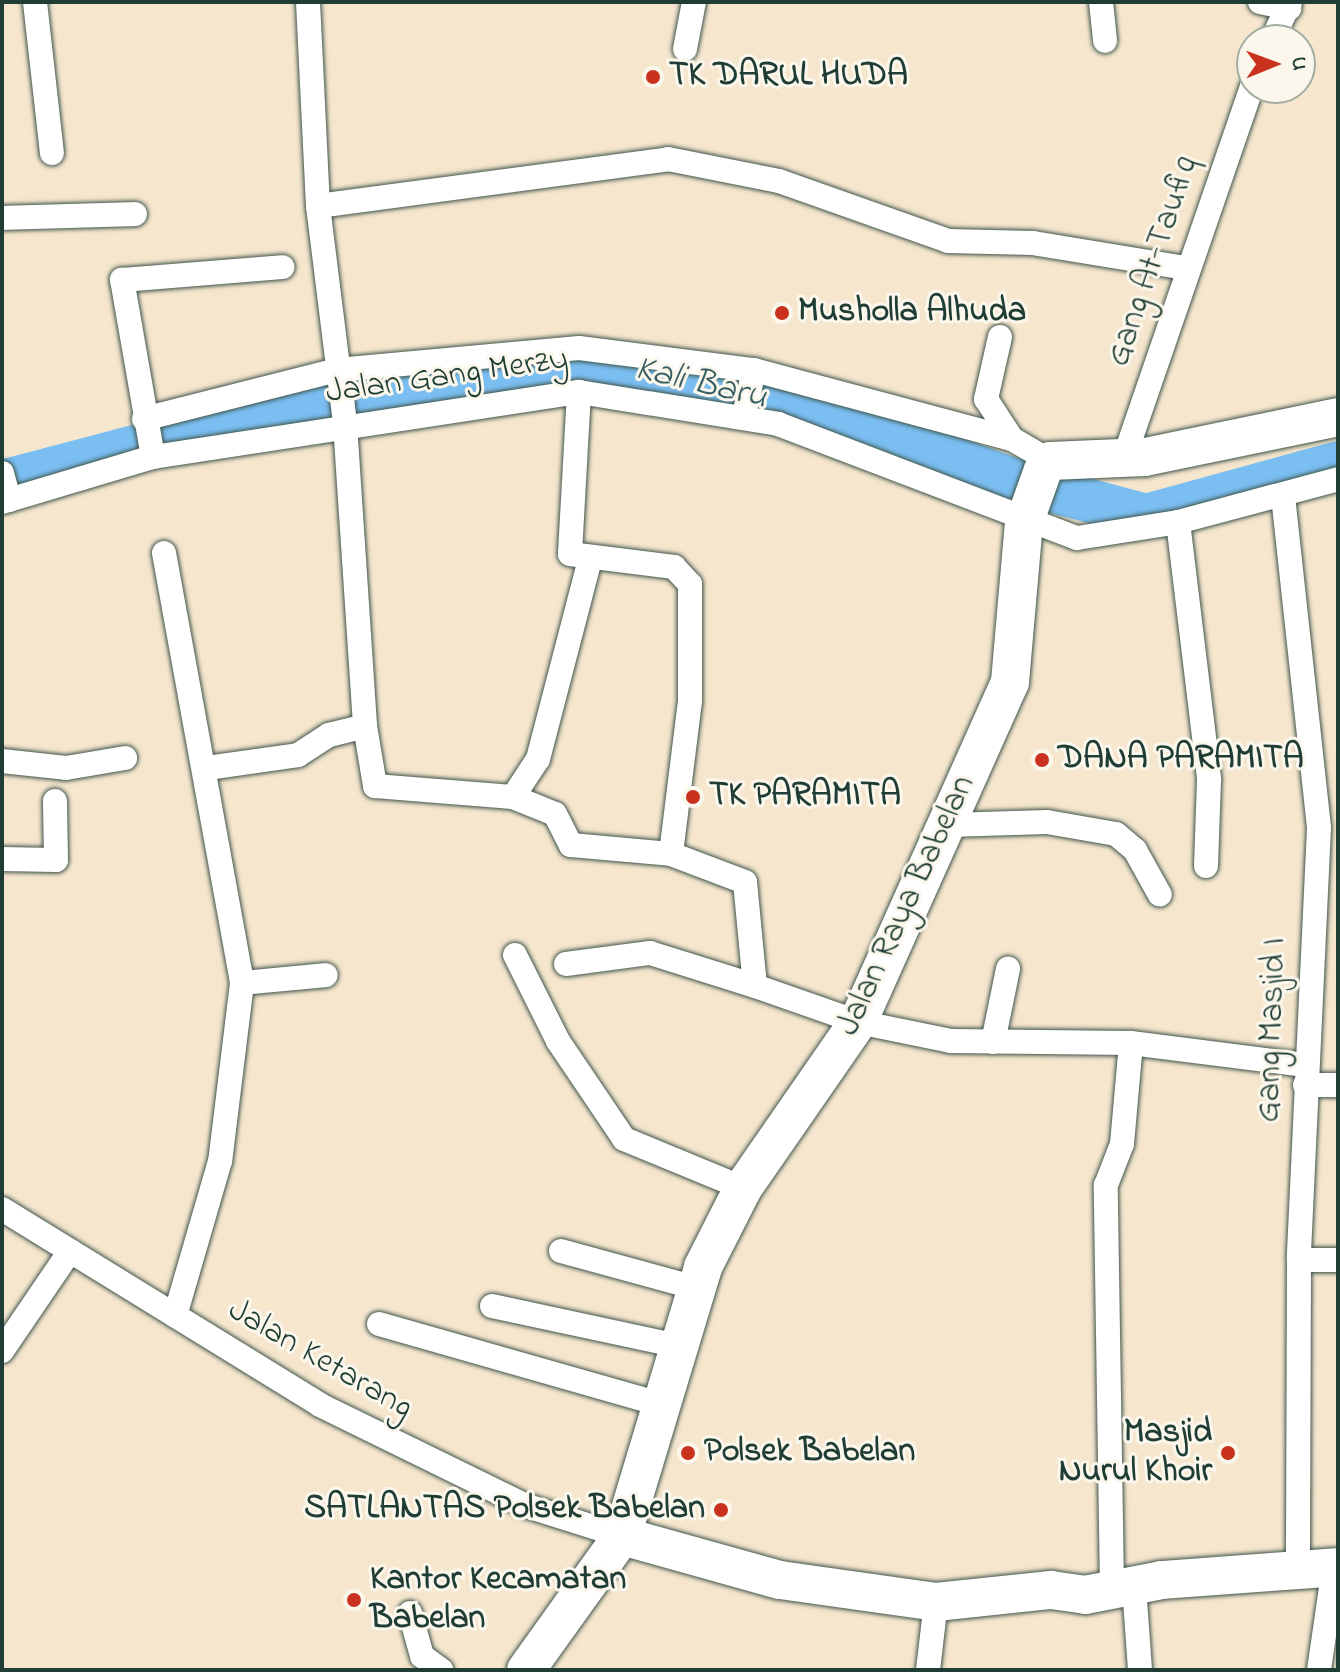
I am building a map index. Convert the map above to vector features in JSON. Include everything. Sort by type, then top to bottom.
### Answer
[{"type":"main road","points":[[1036,489],[1123,461],[1338,417]]},
{"type":"main road","name":"Jalan Raya Babelan","points":[[526,1670],[622,1536],[700,1289],[743,1188],[858,1022],[1010,682],[1036,489]]},
{"type":"main road","points":[[622,1536],[780,1580],[936,1602],[1323,1568]]},
{"type":"street","points":[[35,2],[52,153]]},
{"type":"street","points":[[308,2],[318,206],[341,396],[365,726],[375,786],[513,797],[555,814],[571,845],[671,854],[745,882],[755,986]]},
{"type":"street","points":[[685,49],[694,2]]},
{"type":"street","points":[[1101,2],[1105,41]]},
{"type":"street","points":[[1260,2],[1290,5],[1280,24]]},
{"type":"street","name":"Gang At-Taufiq","points":[[1123,461],[1186,268],[1245,104]]},
{"type":"street","points":[[318,206],[668,159],[779,181],[948,241],[1033,243],[1186,268]]},
{"type":"street","points":[[2,218],[135,214]]},
{"type":"street","points":[[282,267],[122,280],[148,438],[341,396],[621,348],[749,394],[1012,439]]},
{"type":"street","points":[[1000,337],[986,399],[1012,439],[1036,489],[1104,539],[1283,496],[1338,479]]},
{"type":"street","points":[[579,392],[569,546],[574,558],[674,567],[690,584],[690,701],[671,854]]},
{"type":"street","name":"Jalan Gang Merzy","points":[[5,491],[148,438],[341,396],[579,392],[749,394],[1036,489]]},
{"type":"street","name":"Gang Masjid I","points":[[1283,496],[1319,828],[1305,1075],[1299,1260],[1323,1568],[1319,1670]]},
{"type":"street","points":[[1178,522],[1209,780],[1206,866]]},
{"type":"street","points":[[164,553],[207,768],[242,983],[220,1161],[175,1316]]},
{"type":"street","points":[[513,797],[538,759],[590,559]]},
{"type":"street","points":[[207,768],[298,755],[329,735],[365,726]]},
{"type":"street","points":[[3,767],[66,768],[125,758]]},
{"type":"street","points":[[2,859],[56,860],[55,801]]},
{"type":"street","points":[[948,825],[1047,822],[1116,834],[1135,850],[1160,895]]},
{"type":"street","points":[[566,964],[650,953],[858,1022],[993,1042],[1131,1043],[1305,1075],[1338,1085]]},
{"type":"street","points":[[515,955],[558,1041],[624,1139],[743,1188]]},
{"type":"street","points":[[993,1042],[1008,969]]},
{"type":"street","points":[[242,983],[326,975]]},
{"type":"street","points":[[1131,1043],[1122,1144],[1106,1185],[1123,1587],[1140,1670]]},
{"type":"street","name":"Jalan Ketarang","points":[[2,1209],[175,1316],[411,1451],[524,1505],[622,1536]]},
{"type":"street","points":[[2,1351],[70,1251]]},
{"type":"street","points":[[561,1251],[700,1289]]},
{"type":"street","points":[[1299,1260],[1338,1260]]},
{"type":"street","points":[[492,1306],[683,1347]]},
{"type":"street","points":[[379,1324],[664,1405]]},
{"type":"street","points":[[928,1670],[936,1602]]},
{"type":"street","points":[[410,1613],[422,1656],[441,1670]]},
{"type":"waterway","name":"Kali Baru","points":[[2,482],[271,411],[624,364],[819,410],[1023,483],[1146,516],[1338,463]]},
{"type":"place","name":"TK DARUL HUDA","points":[[653,77]]},
{"type":"place","name":"Musholla Alhuda","points":[[782,313]]},
{"type":"place","name":"DANA PARAMITA","points":[[1042,760]]},
{"type":"place","name":"TK PARAMITA","points":[[693,797]]},
{"type":"place","name":"Polsek Babelan","points":[[688,1453]]},
{"type":"place","name":"Masjid Nurul Khoir","points":[[1228,1453]]},
{"type":"place","name":"SATLANTAS Polsek Babelan","points":[[721,1510]]},
{"type":"place","name":"Kantor Kecamatan Babelan","points":[[354,1600]]}]
